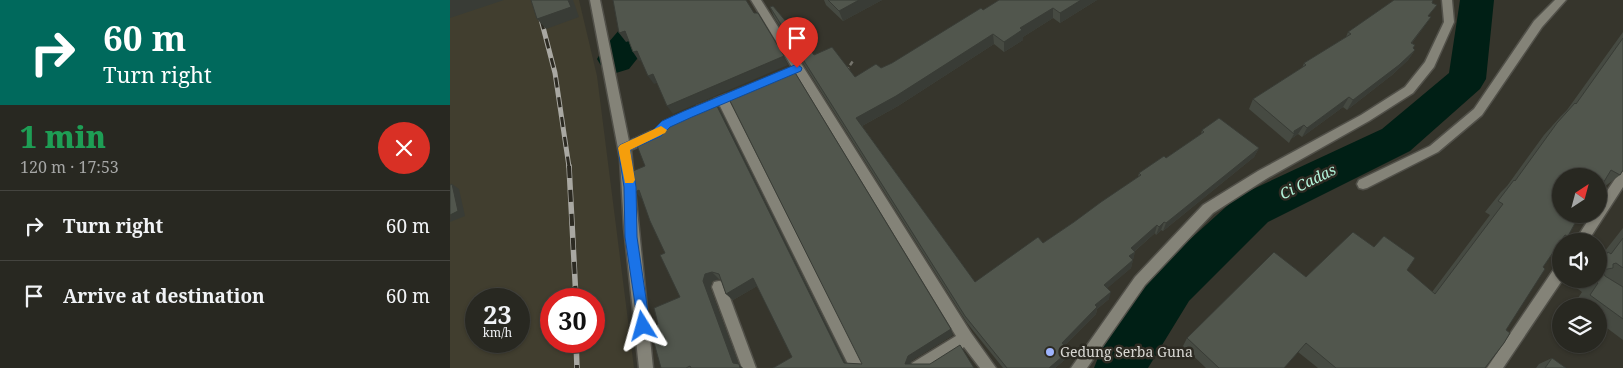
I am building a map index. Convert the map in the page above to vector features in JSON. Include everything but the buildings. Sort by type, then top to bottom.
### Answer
[{"type":"street","points":[[595,0],[630,187],[631,237],[645,338],[646,368]]},
{"type":"street","points":[[756,0],[793,70],[966,338],[989,368]]},
{"type":"street","points":[[1078,368],[1140,281],[1208,209],[1262,175],[1366,118],[1409,90],[1430,64],[1449,22],[1447,0]]},
{"type":"street","points":[[1363,184],[1434,149],[1478,112],[1538,24],[1560,0]]},
{"type":"street","points":[[688,114],[756,86]]},
{"type":"street","points":[[723,100],[858,368]]},
{"type":"street","points":[[624,148],[661,131]]},
{"type":"street","points":[[1586,233],[1623,177]]},
{"type":"street","points":[[1494,368],[1552,283]]},
{"type":"street","points":[[719,287],[749,368]]},
{"type":"street","points":[[917,368],[966,338]]},
{"type":"path","points":[[842,76],[853,61]]},
{"type":"shaded area","points":[[450,0],[579,0],[597,76],[634,368],[450,368]]},
{"type":"waterway","points":[[616,59],[640,30],[654,0]]},
{"type":"waterway","name":"Ci Cadas","points":[[1119,368],[1172,286],[1253,209],[1396,140],[1467,79],[1477,0]]},
{"type":"railway","points":[[536,0],[555,73],[569,167]]},
{"type":"railway","points":[[569,166],[575,288]]},
{"type":"railway","points":[[576,353],[577,368]]},
{"type":"slow traffic","points":[[629,180],[624,148],[661,130]]},
{"type":"place","name":"Gedung Serba Guna","points":[[1050,352]]},
{"type":"route","points":[[643,326],[631,237],[630,187],[624,148],[661,131],[666,124],[797,68]]}]
